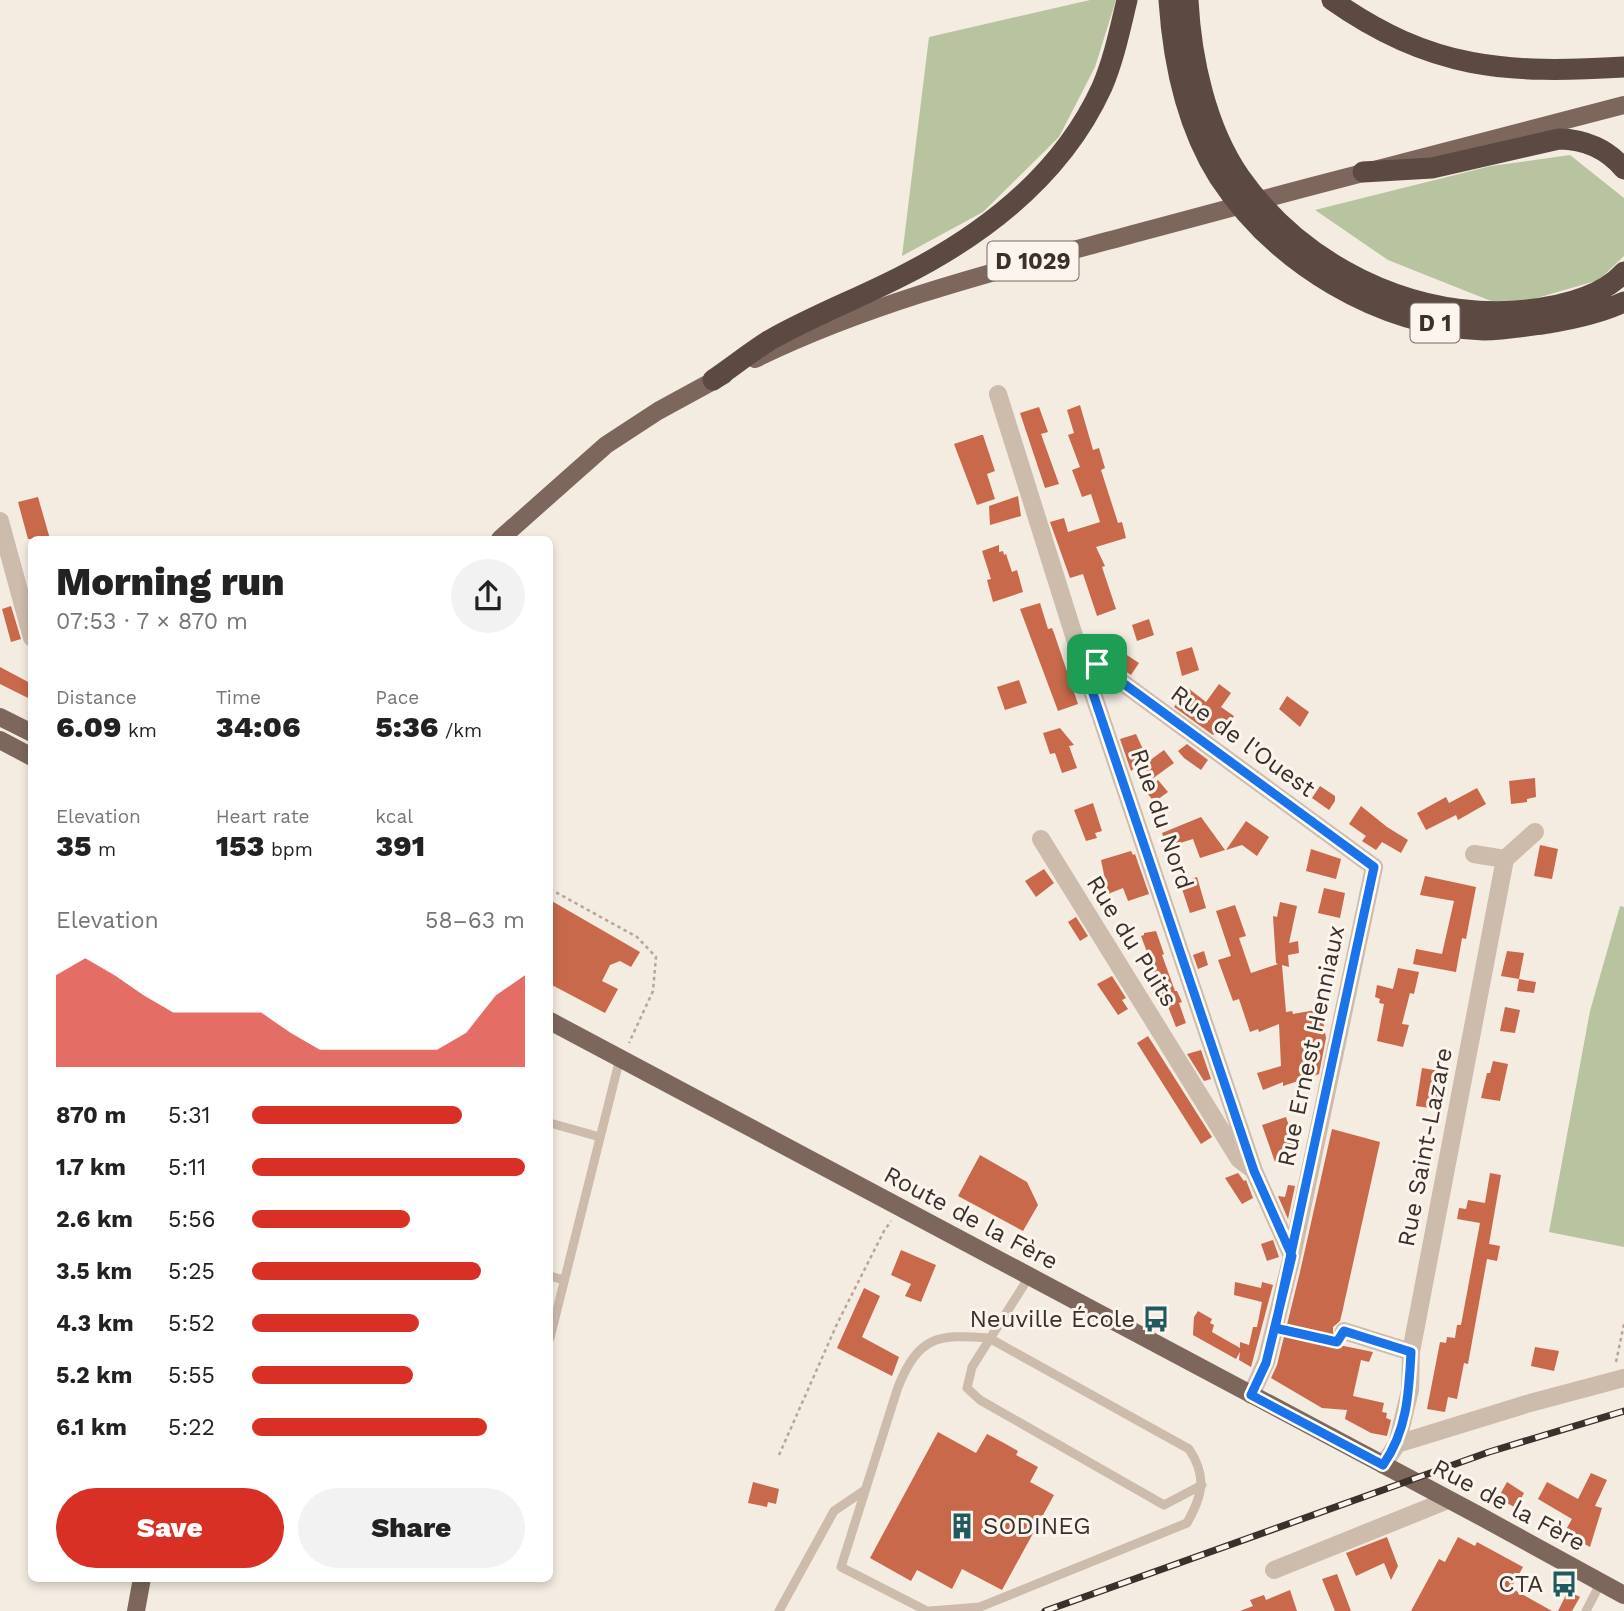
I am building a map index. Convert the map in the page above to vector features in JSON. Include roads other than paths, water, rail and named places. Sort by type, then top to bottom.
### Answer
[{"type":"highway","points":[[713,380],[770,341],[940,256],[1017,202],[1058,158],[1092,106],[1112,61],[1127,0]]},
{"type":"highway","name":"D 1","points":[[1169,0],[1175,55],[1185,97],[1195,127],[1217,174],[1241,208],[1327,262],[1367,283],[1418,300],[1472,311],[1520,311],[1557,305],[1602,288],[1624,272]]},
{"type":"highway","name":"D 1","points":[[1188,0],[1192,41],[1206,102],[1218,135],[1239,176],[1273,229],[1315,274],[1376,306],[1437,323],[1485,330],[1565,320],[1624,302]]},
{"type":"highway","points":[[1332,0],[1402,41],[1468,63],[1532,70],[1624,68]]},
{"type":"highway","points":[[1363,172],[1432,168],[1559,139],[1571,139],[1595,146],[1624,169]]},
{"type":"main road","name":"D 1029","points":[[503,536],[606,445],[713,380],[815,332],[955,283],[1363,172],[1624,105]]},
{"type":"main road","points":[[0,717],[28,731]]},
{"type":"main road","points":[[0,740],[28,755]]},
{"type":"main road","name":"Route de la Fère","points":[[553,1023],[1377,1462]]},
{"type":"main road","name":"Rue de la Fère","points":[[1377,1462],[1624,1595]]},
{"type":"main road","points":[[136,1611],[141,1582]]},
{"type":"street","name":"Rue du Nord","points":[[998,394],[1081,658],[1254,1171],[1292,1256]]},
{"type":"street","points":[[0,522],[28,624]]},
{"type":"street","name":"Rue de l'Ouest","points":[[1081,658],[1097,664],[1374,867]]},
{"type":"street","points":[[1474,854],[1505,859],[1535,832]]},
{"type":"street","name":"Rue du Puits","points":[[1041,839],[1239,1159],[1254,1171]]},
{"type":"street","name":"Rue Saint-Lazare","points":[[1397,1444],[1410,1390],[1411,1352],[1505,859]]},
{"type":"street","name":"Rue Ernest Henniaux","points":[[1251,1395],[1266,1363],[1292,1256],[1374,867]]},
{"type":"street","points":[[1344,1331],[1411,1352]]},
{"type":"street","points":[[1377,1462],[1397,1444],[1618,1379]]},
{"type":"street","points":[[1274,1570],[1448,1500]]},
{"type":"lane","points":[[553,1315],[620,1058]]},
{"type":"lane","points":[[553,1124],[600,1137]]},
{"type":"lane","points":[[553,1277],[564,1280]]},
{"type":"lane","points":[[1029,1277],[972,1367],[967,1388],[980,1400],[1164,1505],[1202,1485]]},
{"type":"lane","points":[[960,1335],[989,1338],[1189,1449],[1200,1466],[1202,1485],[1198,1505],[1187,1524],[980,1607],[929,1611],[841,1567],[898,1387],[908,1364],[920,1348],[935,1339],[960,1335]]},
{"type":"lane","points":[[779,1611],[834,1511],[865,1490]]},
{"type":"lane","points":[[1586,1611],[1601,1583]]},
{"type":"railway","points":[[1045,1611],[1489,1452],[1624,1411]]},
{"type":"place","name":"Neuville École","points":[[1156,1319]]},
{"type":"place","name":"SODINEG","points":[[962,1526]]},
{"type":"place","name":"CTA","points":[[1564,1584]]}]
